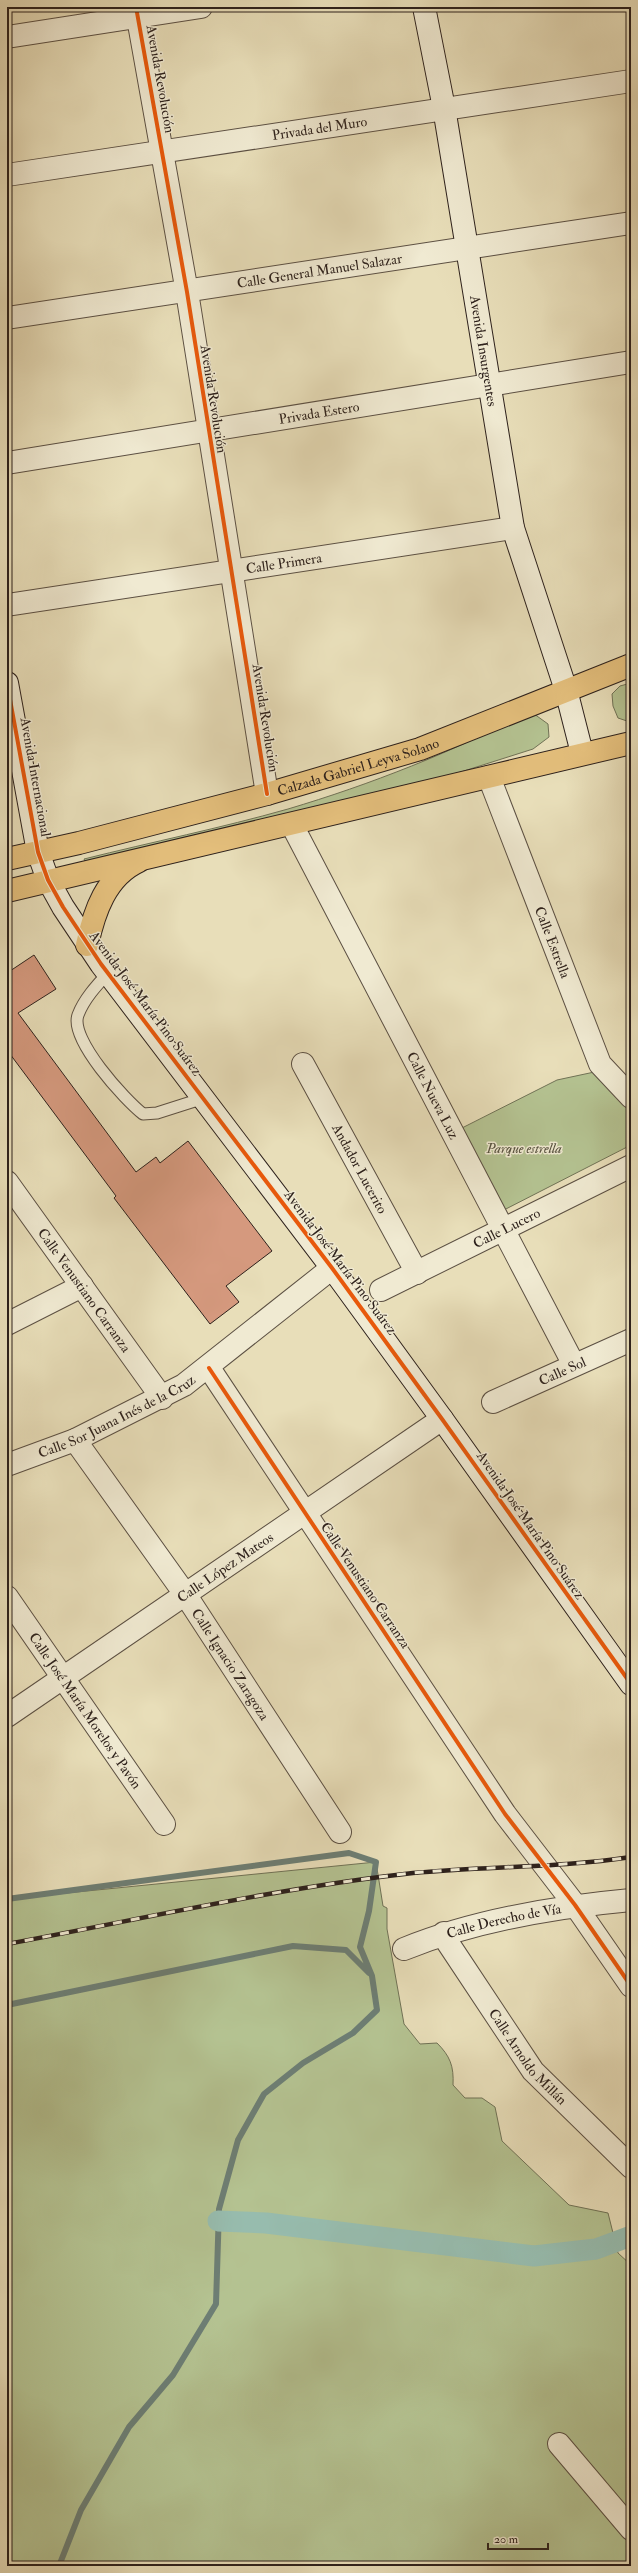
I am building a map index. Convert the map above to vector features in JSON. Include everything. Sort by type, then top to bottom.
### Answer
[{"type":"main road","name":"Calzada Gabriel Leyva Solano","points":[[7,859],[267,794],[420,749],[631,665]]},
{"type":"main road","points":[[7,891],[147,857],[292,825],[582,753],[631,743]]},
{"type":"main road","points":[[87,945],[98,903],[109,888],[131,865],[147,857]]},
{"type":"street","points":[[7,37],[137,12],[201,7]]},
{"type":"street","name":"Avenida Insurgentes","points":[[424,7],[444,108],[513,528],[566,690],[582,753]]},
{"type":"street","name":"Avenida Revolución","points":[[137,12],[187,292],[207,430],[232,572],[267,794]]},
{"type":"street","name":"Privada del Muro","points":[[7,175],[162,150],[631,81]]},
{"type":"street","name":"Calle General Manuel Salazar","points":[[7,318],[187,292],[467,247],[631,223]]},
{"type":"street","name":"Privada Estero","points":[[7,463],[207,430],[490,387],[631,362]]},
{"type":"street","name":"Calle Primera","points":[[7,605],[232,572],[513,528]]},
{"type":"street","name":"Avenida Internacional","points":[[7,683],[38,852]]},
{"type":"street","name":"Calle Estrella","points":[[489,777],[600,1064],[631,1097]]},
{"type":"street","name":"Calle Nueva Luz","points":[[292,825],[502,1230],[574,1365]]},
{"type":"street","name":"Avenida José María Pino Suárez","points":[[38,852],[48,880],[87,945],[332,1268],[631,1684]]},
{"type":"street","name":"Andador Lucerito","points":[[303,1064],[417,1272]]},
{"type":"street","name":"Calle Lucero","points":[[381,1290],[631,1166]]},
{"type":"street","name":"Calle Venustiano Carranza","points":[[7,1182],[162,1398]]},
{"type":"street","name":"Calle Sor Juana Inés de la Cruz","points":[[7,1465],[75,1440],[162,1398],[209,1368],[332,1268]]},
{"type":"street","points":[[7,1324],[82,1286]]},
{"type":"street","name":"Calle Sol","points":[[493,1402],[631,1340]]},
{"type":"street","name":"Calle Venustiano Carranza","points":[[209,1368],[505,1814],[575,1905],[631,1986]]},
{"type":"street","name":"Calle López Mateos","points":[[7,1716],[442,1419]]},
{"type":"street","name":"Calle Ignacio Zaragoza","points":[[75,1440],[185,1594],[340,1832]]},
{"type":"street","name":"Calle José María Morelos y Pavón","points":[[7,1597],[164,1824]]},
{"type":"street","name":"Calle Derecho de Vía","points":[[404,1949],[444,1933],[575,1905],[631,1900]]},
{"type":"street","name":"Calle Arnoldo Millán","points":[[444,1933],[448,1943],[533,2071],[631,2167]]},
{"type":"street","points":[[559,2444],[631,2529]]},
{"type":"lane","points":[[108,973],[87,998],[77,1016],[79,1030],[88,1051],[110,1080],[128,1102],[143,1114],[157,1112],[204,1098]]},
{"type":"green space","points":[[631,683],[630,722],[618,718],[613,706],[612,694],[620,686]]},
{"type":"green space","points":[[530,711],[548,724],[549,737],[533,749],[398,792],[87,865],[84,859],[237,822],[319,800],[412,766],[472,740]]},
{"type":"green space","name":"Parque estrella","points":[[599,1071],[631,1104],[631,1145],[500,1212],[458,1130],[557,1080]]},
{"type":"green space","points":[[376,1862],[383,1906],[387,1908],[387,1929],[404,2024],[420,2044],[437,2043],[445,2052],[452,2067],[453,2085],[465,2098],[482,2098],[495,2107],[502,2141],[569,2205],[608,2213],[618,2253],[631,2265],[631,2566],[7,2566],[7,1899]]},
{"type":"building","points":[[34,955],[56,989],[18,1013],[136,1172],[156,1157],[160,1163],[188,1141],[272,1251],[226,1286],[239,1302],[210,1324],[114,1198],[116,1196],[7,1050],[7,973]]},
{"type":"waterway","points":[[7,1899],[349,1853],[376,1862],[369,1911],[360,1947],[372,1976],[377,2010],[353,2033],[303,2063],[264,2094],[238,2140],[219,2209],[216,2304],[173,2375],[129,2427],[81,2510],[59,2566]]},
{"type":"waterway","points":[[7,2005],[293,1946],[346,1950],[369,1973]]},
{"type":"waterway","points":[[218,2221],[266,2223],[534,2256],[596,2249],[631,2236]]},
{"type":"railway","points":[[7,1944],[260,1895],[362,1879],[413,1873],[577,1863],[631,1857]]},
{"type":"cycle path","points":[[136,7],[187,292],[267,794]]},
{"type":"cycle path","points":[[7,683],[38,852],[48,880],[63,907],[101,964],[332,1268],[631,1684]]},
{"type":"cycle path","points":[[209,1368],[505,1814],[575,1905],[631,1986]]}]
